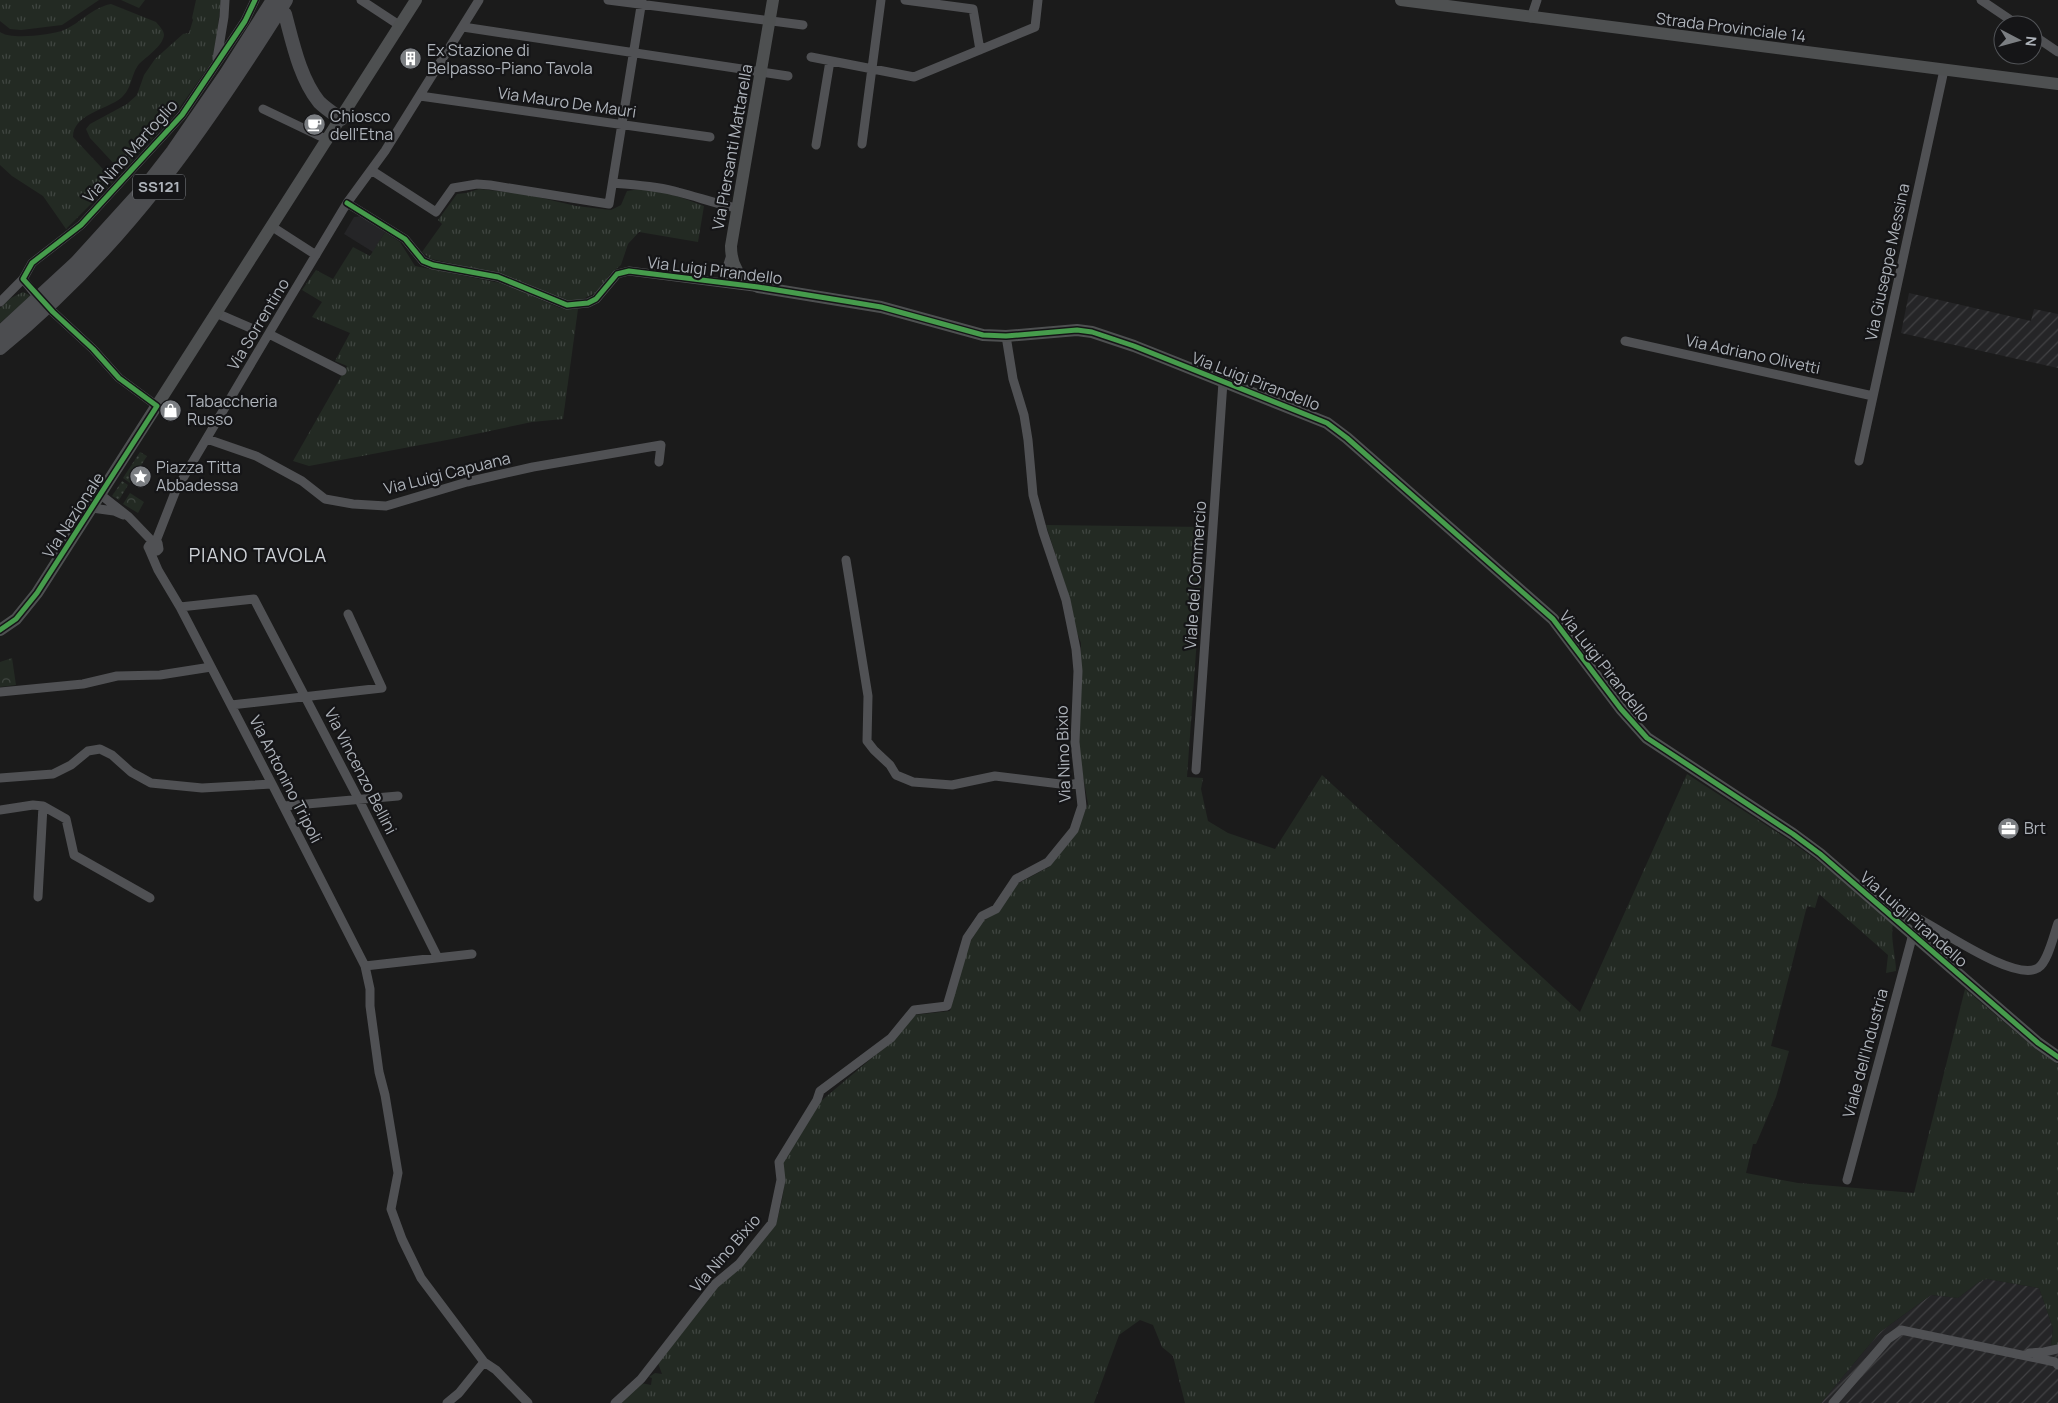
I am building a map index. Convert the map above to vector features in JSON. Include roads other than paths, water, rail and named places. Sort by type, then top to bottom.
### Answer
[{"type":"main road","name":"SS121","points":[[0,333],[76,263],[146,187],[215,90],[273,0]]},
{"type":"main road","name":"SS121","points":[[0,348],[40,314],[126,228],[208,121],[286,0]]},
{"type":"main road","points":[[286,14],[294,51],[309,84],[320,102],[341,119]]},
{"type":"street","points":[[216,62],[225,0]]},
{"type":"street","name":"Via Nino Martoglio","points":[[0,302],[23,279],[32,263],[81,225],[182,115],[245,21],[255,0]]},
{"type":"street","points":[[361,0],[399,25]]},
{"type":"street","name":"Via Nazionale","points":[[0,630],[16,619],[28,606],[101,495],[416,0]]},
{"type":"street","name":"Via Sorrentino","points":[[153,545],[176,490],[347,203],[420,96],[479,0]]},
{"type":"street","points":[[608,0],[641,2],[803,24]]},
{"type":"street","name":"Via Piersanti Mattarella","points":[[758,287],[741,277],[732,262],[731,246],[774,0]]},
{"type":"street","points":[[862,144],[881,0]]},
{"type":"street","points":[[906,0],[973,9],[980,50]]},
{"type":"street","points":[[811,57],[914,76],[1035,27],[1038,0]]},
{"type":"street","name":"Strada Provinciale 14","points":[[1401,0],[2058,84]]},
{"type":"street","points":[[1531,18],[1536,0]]},
{"type":"street","points":[[1981,0],[2003,15]]},
{"type":"street","points":[[371,170],[436,212],[453,188],[477,184],[609,204],[641,2]]},
{"type":"street","points":[[463,27],[788,76]]},
{"type":"street","points":[[2043,42],[2058,52]]},
{"type":"street","points":[[816,145],[830,61]]},
{"type":"street","name":"Via Giuseppe Messina","points":[[1859,460],[1944,70]]},
{"type":"street","name":"Via Mauro De Mauri","points":[[420,96],[710,137]]},
{"type":"street","points":[[263,109],[328,140]]},
{"type":"street","points":[[613,183],[659,187],[713,204],[737,208]]},
{"type":"street","name":"Via Luigi Pirandello","points":[[347,203],[405,238],[423,261],[433,265],[498,277],[567,306],[578,306],[596,299],[617,274],[629,271],[758,287],[881,307],[983,334],[1006,336],[1076,330],[1092,332],[1134,346],[1327,423],[1348,438],[1554,619],[1626,715],[1647,738],[1793,834],[1820,854],[2038,1043],[2058,1057]]},
{"type":"street","points":[[271,226],[316,255]]},
{"type":"street","points":[[722,283],[731,255]]},
{"type":"street","points":[[23,279],[36,295]]},
{"type":"street","points":[[53,312],[93,349],[119,378],[157,406]]},
{"type":"street","points":[[216,313],[253,329]]},
{"type":"street","points":[[269,334],[342,371]]},
{"type":"street","name":"Via Nino Bixio","points":[[615,1403],[641,1379],[715,1284],[739,1264],[772,1223],[781,1180],[779,1162],[817,1100],[820,1091],[891,1038],[914,1010],[947,1006],[967,938],[982,916],[996,909],[1016,879],[1048,862],[1074,830],[1082,806],[1074,728],[1078,671],[1076,649],[1066,600],[1043,532],[1033,495],[1024,414],[1013,379],[1006,336]]},
{"type":"street","name":"Via Adriano Olivetti","points":[[1625,341],[1873,396]]},
{"type":"street","name":"Viale del Commercio","points":[[1196,770],[1223,382]]},
{"type":"street","name":"Via Luigi Capuana","points":[[207,439],[256,456],[302,481],[325,499],[353,504],[386,506],[476,480],[533,467],[661,445],[659,462]]},
{"type":"street","points":[[101,495],[129,518],[153,545]]},
{"type":"street","points":[[92,508],[114,511],[129,518]]},
{"type":"street","name":"Via Antonino Tripoli","points":[[153,545],[165,581],[284,806],[365,966],[371,994],[370,1006],[378,1063],[398,1173],[391,1209],[402,1239],[421,1278],[484,1362],[496,1370],[528,1403]]},
{"type":"street","points":[[846,560],[868,696],[867,741],[896,774],[905,780],[913,782],[952,785],[994,776],[1068,785],[1079,783]]},
{"type":"street","name":"Via Vincenzo Bellini","points":[[180,607],[254,600],[359,800],[438,958]]},
{"type":"street","points":[[231,705],[382,688],[348,614]]},
{"type":"street","points":[[0,692],[83,684],[117,676],[160,675],[211,667]]},
{"type":"street","points":[[0,778],[53,774],[71,765],[88,751],[100,749],[112,755],[131,772],[151,783],[202,788],[272,784]]},
{"type":"street","points":[[284,806],[398,796]]},
{"type":"street","points":[[0,810],[33,805],[43,806],[66,819],[74,855],[150,898]]},
{"type":"street","points":[[38,897],[43,806]]},
{"type":"street","points":[[1900,923],[1908,916],[1912,916],[1961,945],[2027,971],[2036,969],[2042,963],[2058,923]]},
{"type":"street","name":"Viale dell'Industria","points":[[1847,1180],[1913,934]]},
{"type":"street","points":[[365,966],[472,954]]},
{"type":"street","points":[[1833,1403],[1888,1340],[1901,1330],[2014,1353],[2057,1364],[2057,1349],[2044,1352],[2014,1353]]},
{"type":"street","points":[[447,1403],[465,1386],[484,1362]]},
{"type":"place","name":"Ex Stazione di Belpasso-Piano Tavola","points":[[411,59]]},
{"type":"place","name":"Chiosco dell'Etna","points":[[314,125]]},
{"type":"place","name":"Tabaccheria Russo","points":[[171,410]]},
{"type":"place","name":"Piazza Titta Abbadessa","points":[[140,476]]},
{"type":"place","name":"Brt","points":[[2008,828]]},
{"type":"district","name":"PIANO TAVOLA","points":[[258,555]]}]
